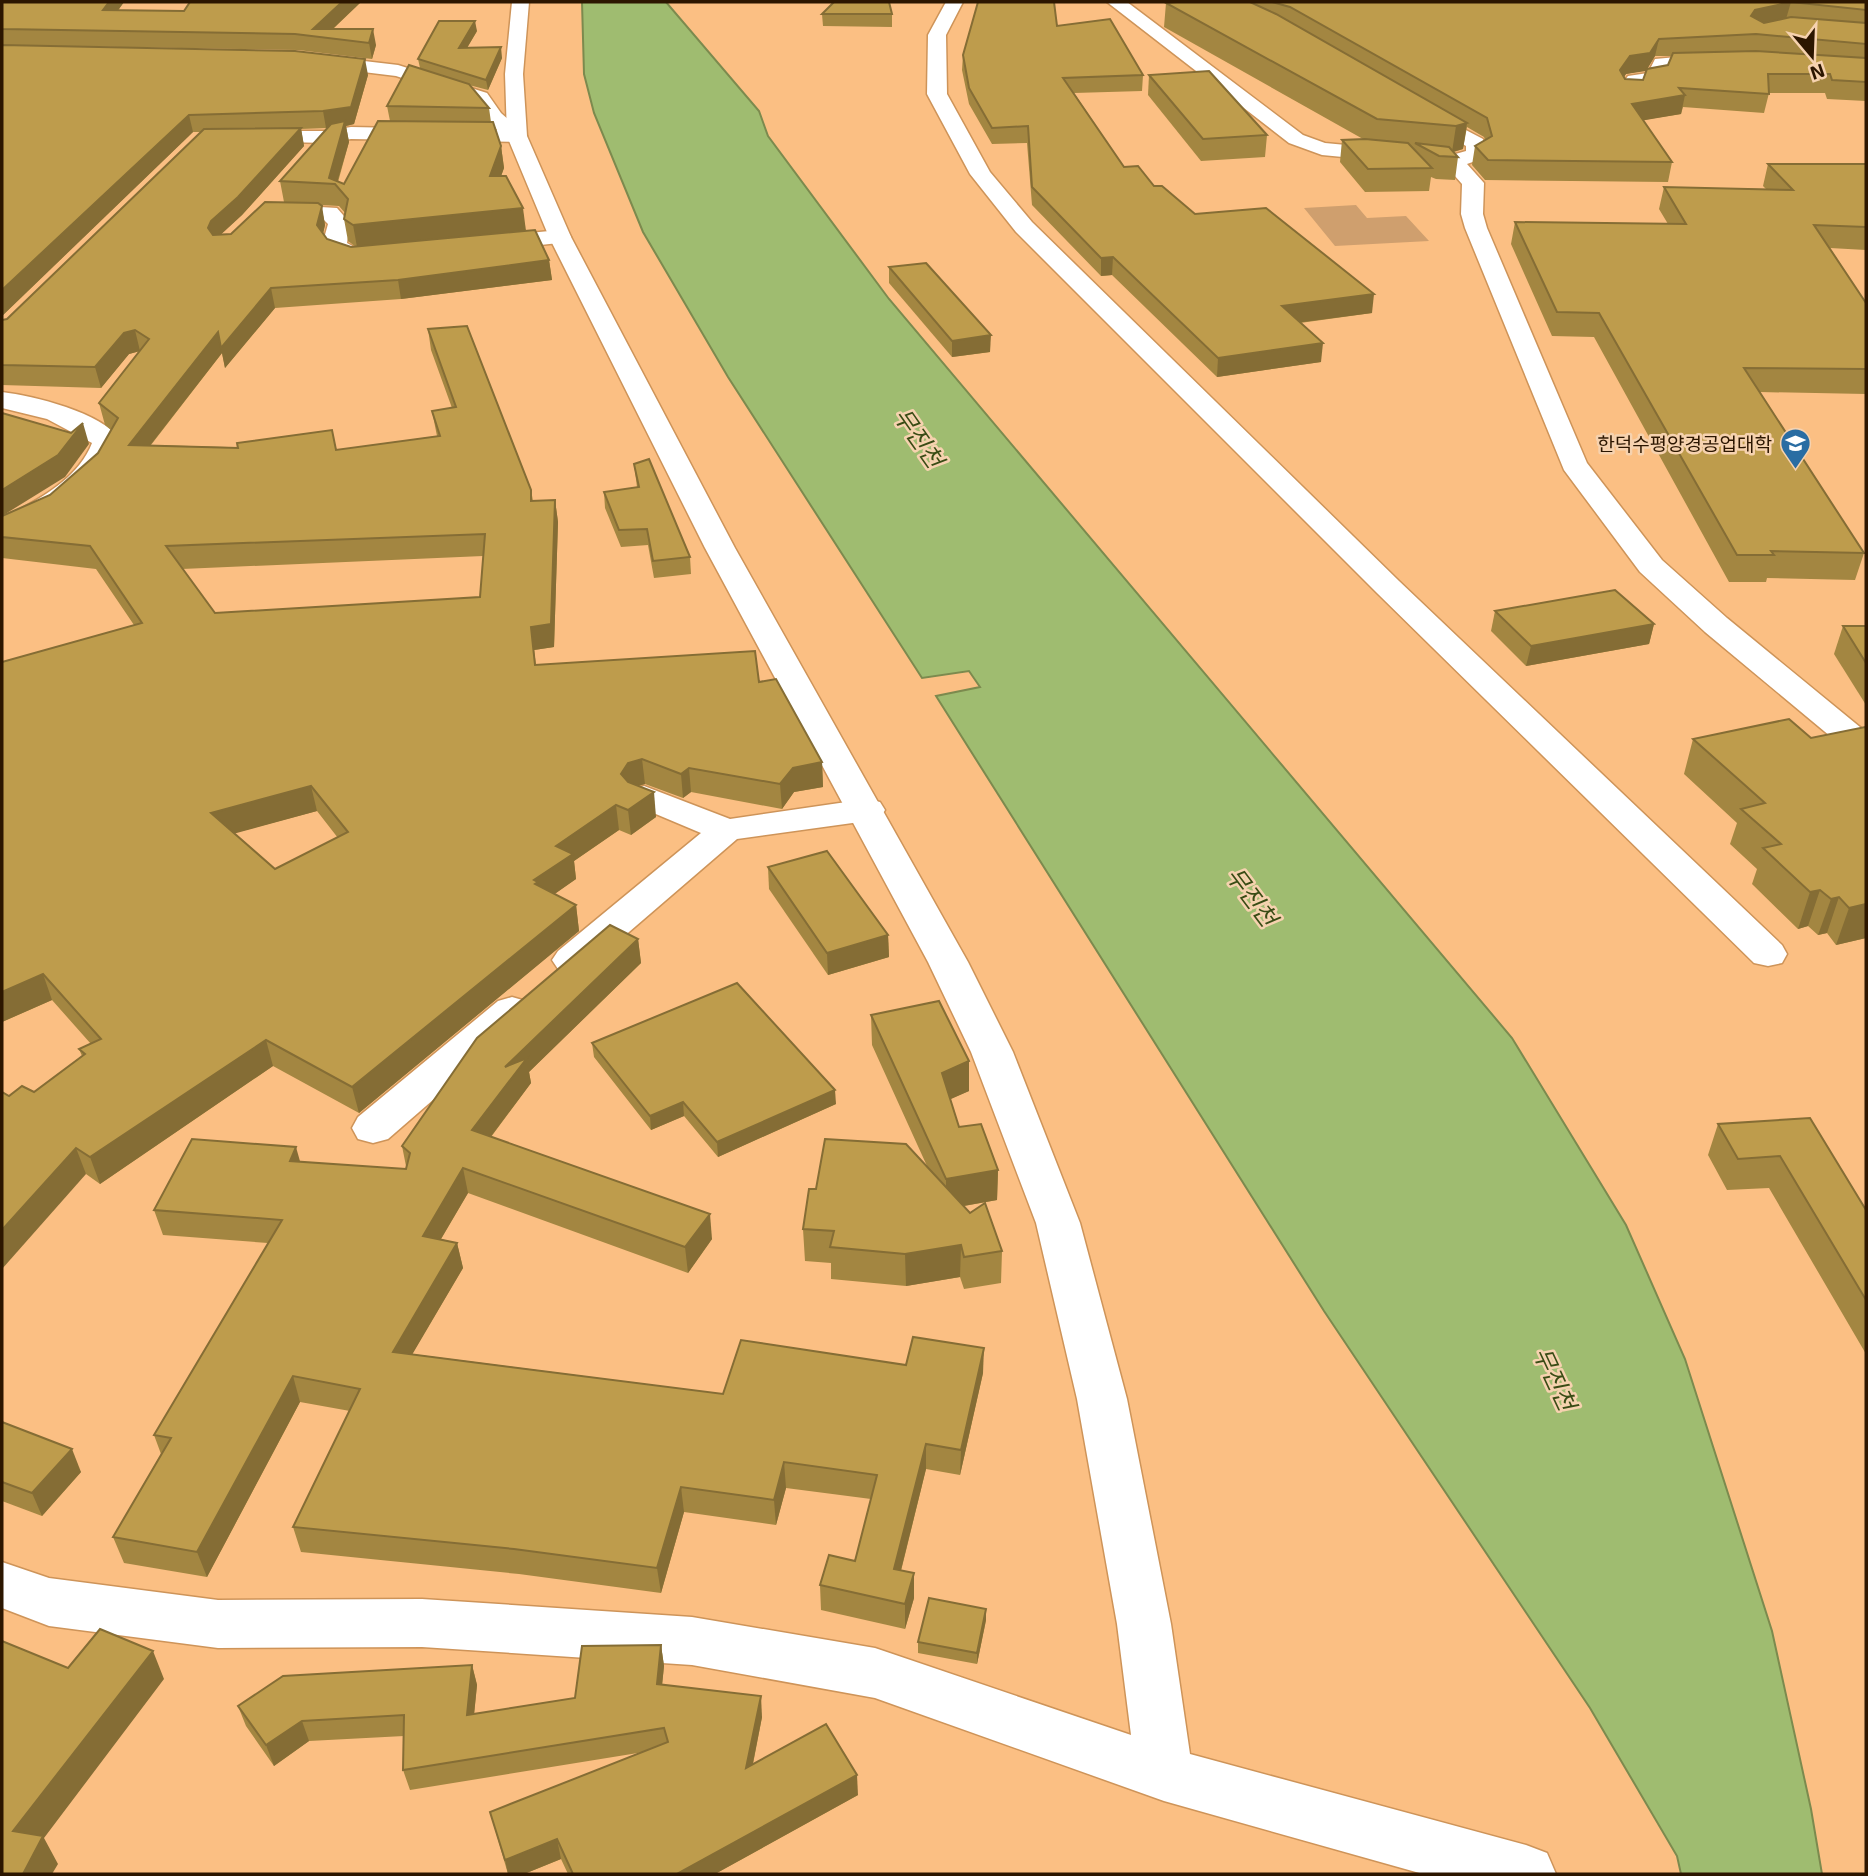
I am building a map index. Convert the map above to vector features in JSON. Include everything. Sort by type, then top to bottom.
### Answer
[{"type":"street","points":[[520,2],[514,74],[517,136],[559,237],[720,548],[867,810],[992,1052],[1058,1223],[1102,1399],[1144,1624],[1164,1774]]},
{"type":"street","points":[[954,2],[937,35],[937,93],[981,174],[1024,227],[1388,587],[1768,954]]},
{"type":"street","points":[[1116,2],[1296,139],[1322,149],[1453,161],[1477,155],[1476,143],[1405,103]]},
{"type":"street","points":[[298,59],[398,71],[480,97],[494,117],[517,136]]},
{"type":"street","points":[[1631,92],[1629,88],[1635,80],[1657,77],[1657,68],[1662,63],[1741,60]]},
{"type":"street","points":[[230,138],[326,137],[351,133],[517,136]]},
{"type":"street","points":[[308,157],[326,137]]},
{"type":"street","points":[[1453,161],[1473,183],[1472,214],[1476,228],[1574,464],[1651,566],[1716,625],[1866,749]]},
{"type":"street","points":[[276,194],[256,216],[329,213],[339,223],[334,242],[341,252],[354,257],[405,253]]},
{"type":"street","points":[[469,246],[559,237]]},
{"type":"street","points":[[2,400],[31,402],[94,417],[107,440],[104,455],[48,506],[2,530]]},
{"type":"street","points":[[644,797],[726,830],[867,810]]},
{"type":"street","points":[[373,1128],[726,830]]},
{"type":"street","points":[[2,1585],[49,1601],[218,1624],[422,1623],[705,1643],[875,1673],[1164,1774],[1495,1870]]},
{"type":"shaded area","points":[[1356,205],[1367,218],[1406,216],[1429,241],[1335,246],[1304,208]]},
{"type":"water","name":"무진천","points":[[582,2],[666,2],[759,111],[768,136],[889,299],[1512,1038],[1626,1225],[1685,1359],[1772,1631],[1811,1809],[1822,1874],[1681,1874],[1677,1856],[1590,1708],[1324,1311],[936,696],[980,687],[969,671],[922,678],[728,377],[643,232],[594,113],[584,74]]},
{"type":"building","points":[[2,2],[109,2],[103,10],[184,11],[190,2],[342,2],[313,29],[373,29],[369,43],[295,34],[2,29]]},
{"type":"building","points":[[834,2],[889,2],[892,14],[822,14]]},
{"type":"building","points":[[978,2],[1054,2],[1057,26],[1110,19],[1143,75],[1063,78],[1124,167],[1138,166],[1154,186],[1162,186],[1195,214],[1266,208],[1374,294],[1282,306],[1323,343],[1218,358],[1113,257],[1101,258],[1032,187],[1028,126],[992,128],[969,88],[963,55]]},
{"type":"building","points":[[1250,2],[1276,14],[1467,123],[1456,126],[1377,119],[1166,3]]},
{"type":"building","points":[[1272,2],[1791,2],[1755,10],[1751,16],[1764,23],[1791,17],[1866,23],[1866,44],[1756,34],[1659,39],[1650,53],[1630,56],[1620,70],[1625,79],[1643,80],[1647,69],[1668,65],[1673,53],[1756,51],[1866,58],[1866,82],[1832,80],[1830,74],[1768,74],[1769,94],[1679,88],[1685,95],[1632,104],[1672,162],[1488,160],[1475,146],[1492,136],[1487,118],[1290,7]]},
{"type":"building","points":[[1791,2],[1866,2],[1866,10]]},
{"type":"building","points":[[439,21],[475,21],[459,48],[501,47],[486,80],[418,59]]},
{"type":"building","points":[[2,45],[295,51],[365,59],[351,107],[323,111],[189,115],[2,290]]},
{"type":"building","points":[[409,65],[469,84],[489,108],[387,106]]},
{"type":"building","points":[[1209,71],[1267,135],[1203,139],[1149,75]]},
{"type":"building","points":[[345,121],[329,178],[344,184],[378,121],[493,122],[501,146],[490,176],[506,176],[523,208],[353,225],[344,219],[348,199],[335,184],[280,181],[331,124]]},
{"type":"building","points":[[301,128],[238,197],[211,221],[208,228],[213,235],[231,234],[265,202],[318,203],[322,206],[317,225],[327,239],[351,247],[535,230],[549,260],[398,280],[271,288],[221,348],[218,332],[129,445],[238,448],[237,443],[332,430],[336,450],[440,436],[432,411],[456,407],[428,329],[467,326],[531,490],[531,501],[555,500],[551,624],[531,627],[535,665],[755,651],[759,682],[776,679],[822,762],[793,768],[780,784],[689,768],[681,774],[642,759],[628,763],[621,774],[628,782],[654,792],[628,810],[616,805],[556,846],[573,854],[534,880],[538,882],[535,884],[576,905],[352,1087],[266,1040],[90,1157],[76,1148],[2,1230],[2,1092],[9,1096],[22,1086],[34,1092],[85,1054],[79,1049],[101,1039],[43,974],[2,992],[2,662],[142,623],[90,546],[2,537],[2,516],[50,495],[98,453],[118,418],[99,403],[149,339],[135,330],[124,333],[95,367],[2,365],[2,320],[7,319],[204,129]],"holes":[[[485,534],[480,597],[215,613],[166,546]],[[311,786],[348,832],[275,869],[211,813]]]},
{"type":"building","points":[[1342,140],[1408,143],[1432,168],[1368,169]]},
{"type":"building","points":[[1415,143],[1449,147],[1458,157],[1439,156]]},
{"type":"building","points":[[1768,164],[1866,164],[1866,227],[1814,225],[1866,303],[1866,369],[1744,368],[1864,553],[1771,551],[1774,555],[1737,555],[1599,313],[1557,312],[1515,222],[1686,224],[1664,187],[1793,190]]},
{"type":"building","points":[[926,263],[991,335],[952,341],[889,267]]},
{"type":"building","points":[[2,413],[71,433],[83,423],[58,455],[2,490]]},
{"type":"building","points":[[649,459],[690,557],[653,561],[647,529],[619,530],[604,492],[639,487],[634,464]]},
{"type":"building","points":[[1615,590],[1654,624],[1531,646],[1495,611]]},
{"type":"building","points":[[1843,626],[1866,626],[1866,663]]},
{"type":"building","points":[[1789,719],[1811,738],[1866,728],[1866,904],[1849,908],[1839,897],[1831,899],[1820,890],[1810,892],[1763,848],[1781,844],[1741,809],[1765,803],[1693,739]]},
{"type":"building","points":[[827,851],[888,935],[827,953],[768,867]]},
{"type":"building","points":[[610,925],[638,939],[505,1067],[527,1058],[472,1130],[710,1214],[685,1247],[463,1168],[423,1236],[457,1243],[393,1352],[723,1394],[741,1340],[906,1365],[913,1337],[984,1348],[961,1450],[926,1444],[894,1569],[914,1573],[905,1604],[820,1585],[829,1555],[855,1561],[877,1475],[784,1462],[774,1500],[681,1487],[657,1568],[514,1549],[293,1527],[360,1389],[293,1376],[197,1552],[113,1537],[171,1438],[154,1435],[282,1220],[154,1210],[192,1139],[296,1147],[290,1161],[406,1169],[410,1153],[402,1146],[477,1038]]},
{"type":"building","points":[[737,983],[835,1090],[717,1142],[683,1102],[650,1116],[592,1043]]},
{"type":"building","points":[[939,1001],[969,1061],[942,1073],[959,1127],[981,1124],[998,1170],[946,1179],[871,1015]]},
{"type":"building","points":[[1810,1118],[1866,1210],[1866,1300],[1780,1156],[1738,1159],[1718,1124]]},
{"type":"building","points":[[825,1139],[906,1144],[970,1213],[985,1203],[1002,1251],[964,1257],[961,1245],[905,1254],[830,1247],[834,1231],[803,1229],[809,1189],[816,1189]]},
{"type":"building","points":[[2,1422],[72,1449],[32,1493],[2,1482]]},
{"type":"building","points":[[929,1598],[986,1609],[977,1653],[918,1642]]},
{"type":"building","points":[[100,1629],[153,1651],[13,1831],[43,1836],[23,1874],[2,1874],[2,1641],[68,1668]]},
{"type":"building","points":[[661,1645],[657,1684],[761,1696],[746,1768],[826,1724],[857,1775],[677,1874],[573,1874],[557,1839],[505,1860],[490,1812],[668,1742],[664,1728],[403,1770],[404,1715],[302,1721],[266,1745],[238,1706],[283,1676],[472,1665],[467,1715],[575,1698],[582,1646]]},
{"type":"place","name":"한덕수평양경공업대학","points":[[1795,471]]}]
